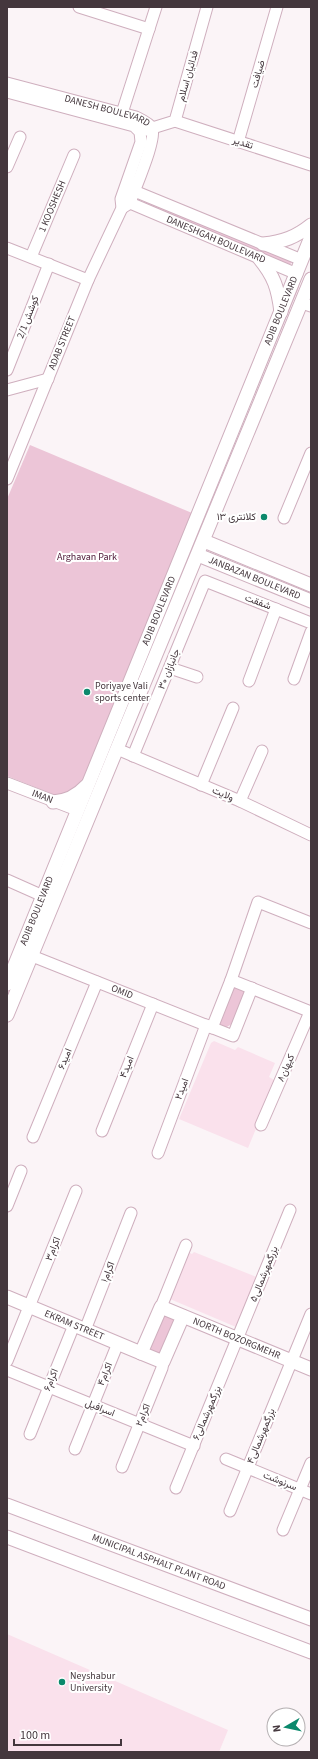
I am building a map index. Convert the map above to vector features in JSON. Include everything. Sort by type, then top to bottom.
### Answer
[{"type":"main road","points":[[264,244],[286,240],[297,236],[311,225]]},
{"type":"main road","name":"ADIB BOULEVARD","points":[[8,1012],[117,749],[225,447],[297,274],[307,262],[311,237]]},
{"type":"main road","points":[[259,258],[270,272],[275,283],[281,313]]},
{"type":"main road","name":"DANESHGAH BOULEVARD","points":[[297,274],[311,279]]},
{"type":"main road","name":"ADIB BOULEVARD","points":[[7,984],[77,810],[157,636],[198,555],[240,453],[306,305],[311,279]]},
{"type":"main road","points":[[225,447],[240,453]]},
{"type":"main road","name":"JANBAZAN BOULEVARD","points":[[204,541],[311,585]]},
{"type":"main road","name":"JANBAZAN BOULEVARD","points":[[198,555],[311,601]]},
{"type":"main road","points":[[286,590],[292,577]]},
{"type":"main road","points":[[53,802],[76,796],[89,784]]},
{"type":"main road","name":"EKRAM STREET","points":[[7,1297],[162,1362]]},
{"type":"main road","points":[[141,1353],[161,1307],[183,1316],[162,1362]]},
{"type":"main road","name":"NORTH BOZORGMEHR","points":[[183,1316],[311,1369]]},
{"type":"main road","name":"MUNICIPAL ASPHALT PLANT ROAD","points":[[7,1504],[311,1619]]},
{"type":"main road","points":[[7,1537],[311,1652]]},
{"type":"street","points":[[79,7],[149,29]]},
{"type":"street","points":[[122,114],[156,7]]},
{"type":"street","name":"فدائیان اسلام","points":[[175,121],[207,7]]},
{"type":"street","name":"ضیافت","points":[[238,142],[277,7]]},
{"type":"street","name":"DANESH BOULEVARD","points":[[7,83],[136,117],[147,123],[152,129],[153,140],[124,204]]},
{"type":"street","name":"DANESH BOULEVARD","points":[[7,92],[134,126],[140,132],[141,142],[130,189]]},
{"type":"street","points":[[140,132],[175,121]]},
{"type":"street","name":"تقدیر","points":[[175,121],[311,165]]},
{"type":"street","points":[[7,167],[20,137]]},
{"type":"street","name":"1 KOOSHESH","points":[[30,257],[74,155]]},
{"type":"street","name":"DANESHGAH BOULEVARD","points":[[130,189],[307,262]]},
{"type":"street","name":"DANESHGAH BOULEVARD","points":[[124,204],[297,274]]},
{"type":"street","name":"ADAB STREET","points":[[7,479],[88,280],[124,204]]},
{"type":"street","points":[[8,251],[30,257],[88,280]]},
{"type":"street","name":"کوشش 2/1","points":[[7,370],[49,264]]},
{"type":"street","points":[[7,390],[48,379]]},
{"type":"street","points":[[284,518],[308,467],[311,453]]},
{"type":"street","name":"شفقت","points":[[205,581],[311,623]]},
{"type":"street","name":"جانبازان ۳۰","points":[[133,756],[205,581]]},
{"type":"street","points":[[249,681],[276,609]]},
{"type":"street","points":[[294,679],[311,632]]},
{"type":"street","points":[[170,668],[197,678]]},
{"type":"street","points":[[201,785],[233,708]]},
{"type":"street","name":"ولایت","points":[[117,749],[240,801],[310,833]]},
{"type":"street","points":[[240,801],[262,751]]},
{"type":"street","name":"IMAN","points":[[7,783],[77,810]]},
{"type":"street","points":[[7,880],[43,896]]},
{"type":"street","points":[[209,1026],[231,980],[258,902],[311,923]]},
{"type":"street","name":"OMID","points":[[32,956],[233,1036],[252,988]]},
{"type":"street","points":[[231,980],[310,1012]]},
{"type":"street","name":"امید۶","points":[[33,1137],[97,982]]},
{"type":"street","name":"امید۴","points":[[102,1130],[153,1004]]},
{"type":"street","name":"کیهان۸","points":[[261,1125],[310,1012]]},
{"type":"street","name":"امید۲","points":[[158,1153],[209,1026]]},
{"type":"street","points":[[7,1206],[21,1171]]},
{"type":"street","name":"اکرام۳","points":[[7,1361],[76,1191]]},
{"type":"street","name":"بزرگمهرشمالی۵","points":[[238,1339],[290,1210]]},
{"type":"street","name":"اکرام۱","points":[[79,1328],[131,1213]]},
{"type":"street","points":[[161,1307],[186,1245]]},
{"type":"street","name":"بزرگمهرشمالی۴","points":[[230,1511],[311,1314]]},
{"type":"street","name":"اکرام۶","points":[[30,1434],[48,1387],[79,1328]]},
{"type":"street","name":"بزرگمهرشمالی۶","points":[[176,1488],[238,1339]]},
{"type":"street","name":"اکرام۴","points":[[75,1449],[118,1343]]},
{"type":"street","name":"اکرام۲","points":[[122,1467],[162,1368],[162,1362]]},
{"type":"street","name":"اسرافیل","points":[[7,1370],[194,1446]]},
{"type":"street","name":"سرنوشت","points":[[226,1459],[311,1494]]},
{"type":"street","points":[[283,1530],[311,1463]]},
{"type":"shaded area","points":[[214,1041],[235,1050],[238,1047],[275,1063],[269,1077],[276,1081],[248,1148],[179,1119],[211,1043]]},
{"type":"shaded area","points":[[188,1252],[192,1254],[194,1252],[259,1278],[236,1327],[170,1299]]},
{"type":"shaded area","name":"Neyshabur University","points":[[7,1634],[228,1730],[219,1752],[7,1752]]},
{"type":"green space","points":[[145,201],[290,259],[292,263],[288,265],[144,203]]},
{"type":"green space","points":[[299,283],[299,287],[235,441]]},
{"type":"green space","name":"Arghavan Park","points":[[30,445],[192,513],[78,791],[60,797],[7,776],[7,499]]},
{"type":"green space","points":[[221,476],[160,629],[169,606],[169,599]]},
{"type":"green space","points":[[234,985],[244,988],[245,993],[232,1024],[225,1028],[219,1024]]},
{"type":"green space","points":[[165,1315],[175,1318],[161,1355],[149,1350],[162,1318]]},
{"type":"place","name":"کلانتری ۱۳","points":[[264,517]]},
{"type":"place","name":"Poriyaye Vali sports center","points":[[87,692]]},
{"type":"place","name":"Neyshabur University","points":[[62,1682]]}]
